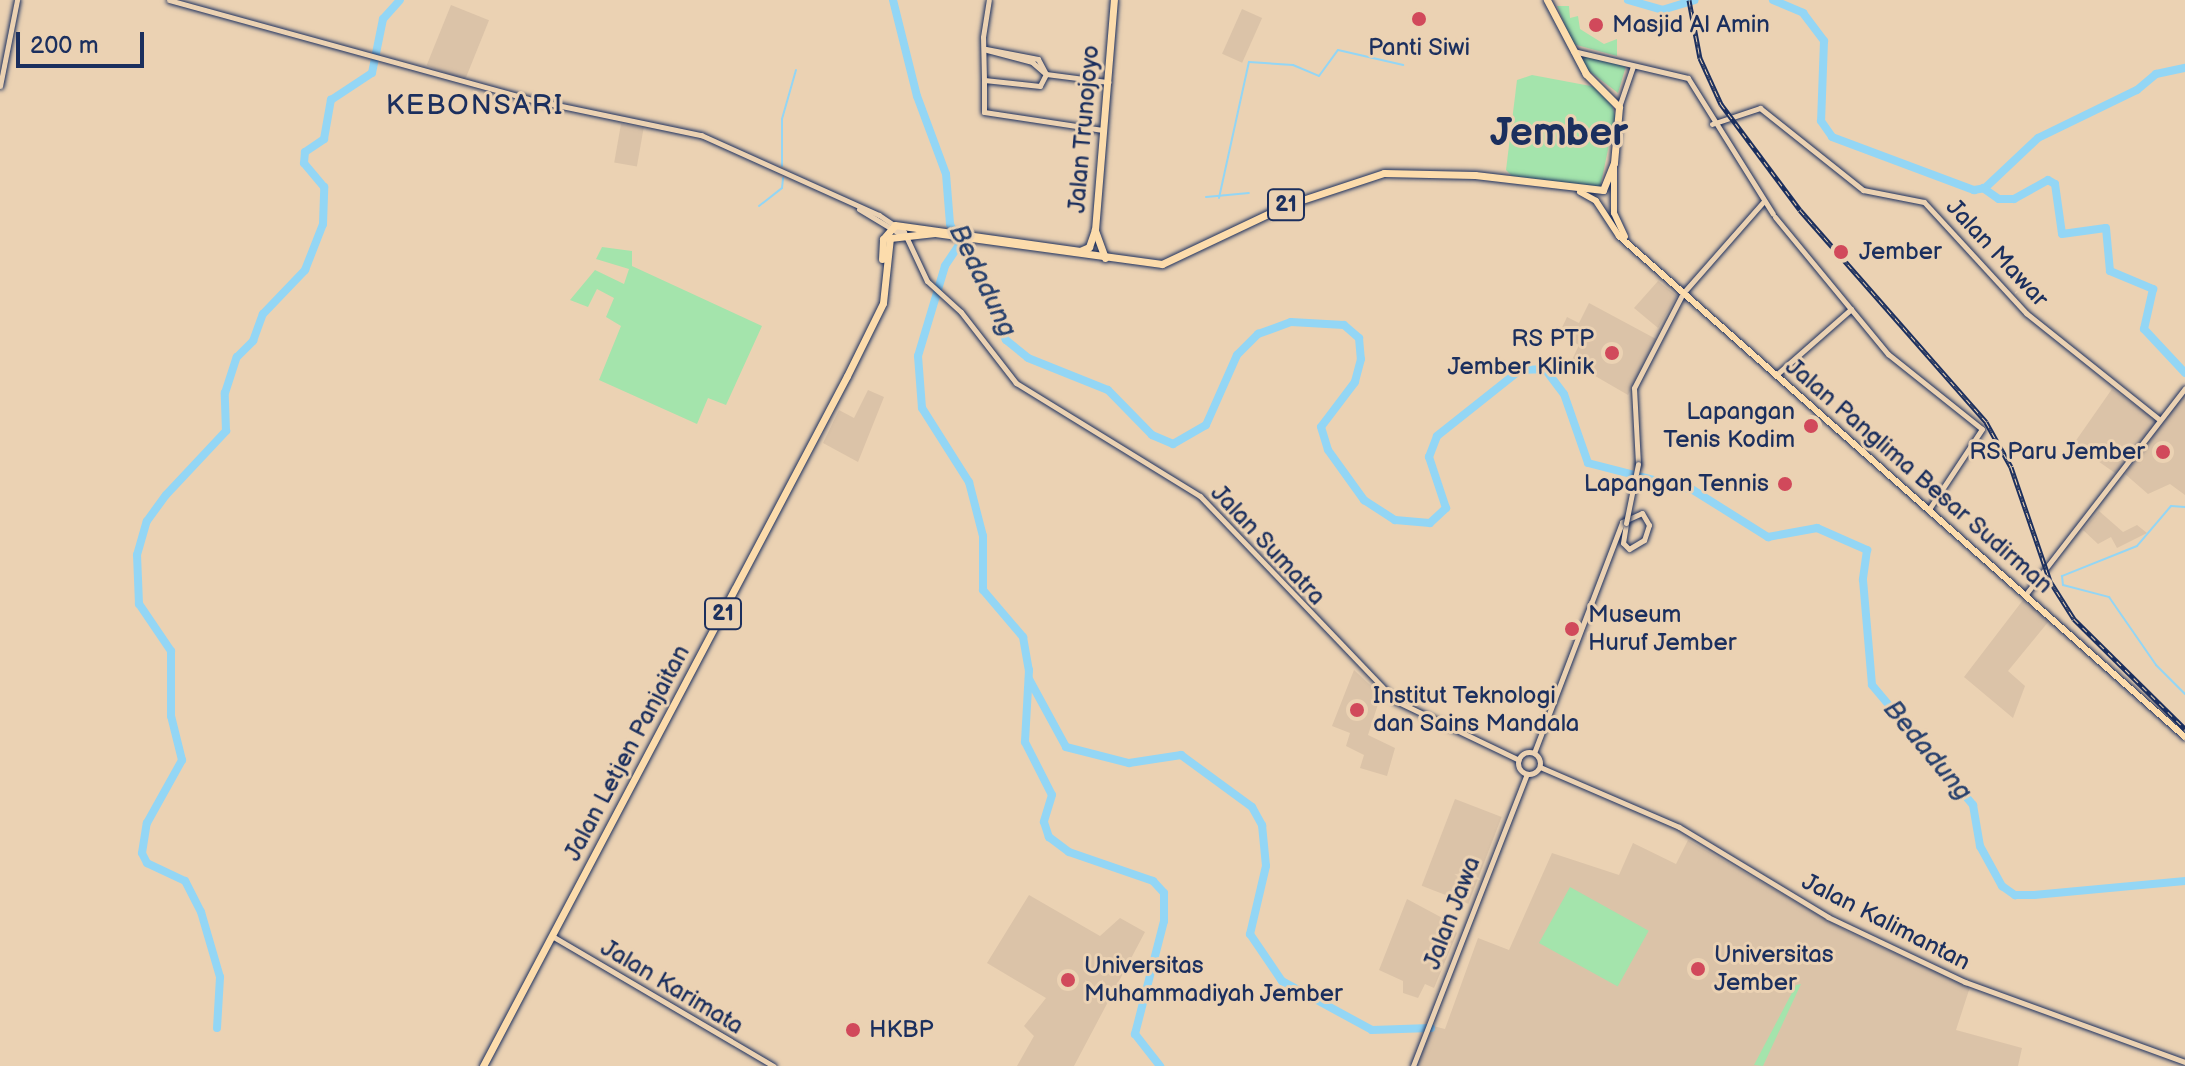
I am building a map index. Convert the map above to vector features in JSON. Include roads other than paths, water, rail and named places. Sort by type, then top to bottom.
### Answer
[{"type":"highway","name":"Jalan Trunojoyo","points":[[1105,258],[1095,230],[1114,0]]},
{"type":"highway","points":[[1547,0],[1572,51],[1619,107],[1614,164],[1603,190],[1580,192]]},
{"type":"highway","name":"21","points":[[886,289],[887,242],[899,231],[936,230],[1105,258],[1172,262],[1278,208],[1384,173],[1475,175],[1580,192]]},
{"type":"highway","name":"21","points":[[983,238],[1080,251],[1089,247],[1095,230]]},
{"type":"highway","points":[[886,289],[882,241],[899,231]]},
{"type":"highway","name":"Jalan Letjen Panjaitan","points":[[552,936],[768,535],[886,289]]},
{"type":"highway","name":"21","points":[[483,1066],[552,936]]},
{"type":"main road","points":[[0,86],[17,0]]},
{"type":"main road","points":[[169,0],[367,58],[701,135],[856,205],[899,231]]},
{"type":"main road","points":[[989,0],[984,112],[1104,130]]},
{"type":"main road","points":[[986,49],[1035,57],[1046,74],[1108,82]]},
{"type":"main road","points":[[1572,51],[1685,75],[1712,124],[1774,215],[1888,354],[1982,429],[1929,509]]},
{"type":"main road","points":[[1619,107],[1633,65]]},
{"type":"main road","points":[[984,80],[1040,86],[1046,74]]},
{"type":"main road","name":"Jalan Mawar","points":[[1712,124],[1760,108],[1863,190],[1924,202],[2026,313],[2160,420]]},
{"type":"main road","name":"Jalan Panglima Besar Sudirman","points":[[1614,164],[1614,213],[1628,244]]},
{"type":"main road","name":"Jalan Panglima Besar Sudirman","points":[[1580,192],[1596,201],[1628,244],[2185,737]]},
{"type":"main road","points":[[1534,753],[1519,760],[1527,774],[1540,767],[1534,753],[1622,522],[1642,513],[1649,525],[1644,540],[1629,549],[1623,543],[1626,523],[1638,464],[1634,388],[1684,292],[1764,201]]},
{"type":"main road","name":"Jalan Sumatra","points":[[899,231],[930,285],[953,305],[1015,383],[1200,496],[1384,692],[1519,760]]},
{"type":"main road","points":[[1776,375],[1851,309]]},
{"type":"main road","points":[[2026,594],[2185,388]]},
{"type":"main road","name":"Jalan Kalimantan","points":[[1540,767],[1668,822],[1831,919],[1965,982],[2185,1062]]},
{"type":"main road","name":"Jalan Jawa","points":[[1413,1066],[1527,774]]},
{"type":"main road","name":"Jalan Karimata","points":[[552,936],[774,1066]]},
{"type":"waterway","points":[[217,1028],[220,977],[201,912],[185,881],[147,863],[142,853],[147,823],[182,760],[171,716],[171,651],[139,604],[137,555],[147,521],[166,495],[226,431],[225,393],[237,357],[253,341],[263,314],[305,270],[323,224],[324,187],[304,163],[305,152],[324,139],[331,100],[372,73],[383,19],[400,0]]},
{"type":"waterway","name":"Bedadung","points":[[893,0],[917,96],[946,174],[950,224],[1006,340],[1028,358],[1108,390],[1152,435],[1173,444],[1206,425],[1237,355],[1258,334],[1291,322],[1344,325],[1359,338],[1361,359],[1355,382],[1321,427],[1328,450],[1364,500],[1395,520],[1430,523],[1446,508],[1429,457],[1437,436],[1520,370],[1545,369],[1564,394],[1588,463],[1693,490],[1768,537],[1817,528],[1867,550],[1863,580],[1872,685],[1973,805],[1980,846],[2002,886],[2015,895],[2034,895],[2185,881]]},
{"type":"waterway","points":[[1628,0],[1662,10],[1695,0]]},
{"type":"waterway","points":[[1773,0],[1803,13],[1824,41],[1821,121],[1832,137],[1974,190],[1985,188],[2038,138],[2137,90],[2156,74],[2185,68]]},
{"type":"waterway","points":[[1219,198],[1249,62],[1293,65],[1319,76],[1338,50],[1403,65]]},
{"type":"waterway","points":[[782,166],[782,119],[796,70]]},
{"type":"waterway","points":[[759,206],[782,188],[783,178]]},
{"type":"waterway","points":[[1983,188],[1999,199],[2014,199],[2048,180],[2055,184],[2062,234],[2106,228],[2110,271],[2153,289],[2144,329],[2185,373]]},
{"type":"waterway","points":[[1206,197],[1249,193]]},
{"type":"waterway","points":[[959,245],[945,266],[918,356],[922,408],[969,482],[983,536],[983,590],[1023,637],[1029,670],[1025,742],[1052,795],[1044,822],[1049,837],[1069,852],[1153,881],[1164,893],[1164,921],[1135,1034],[1160,1066]]},
{"type":"waterway","points":[[2185,507],[2171,506],[2137,546],[2062,576],[2063,585],[2109,597],[2156,665],[2185,694]]},
{"type":"waterway","points":[[1029,679],[1066,747],[1129,763],[1181,755],[1252,807],[1262,825],[1266,866],[1250,934],[1282,981],[1372,1030],[1431,1028]]},
{"type":"railway","points":[[1689,0],[1700,58],[1721,104],[1800,210],[1986,422],[2011,467],[2050,581],[2074,619],[2185,729]]},
{"type":"place","name":"Panti Siwi","points":[[1419,19]]},
{"type":"place","name":"Masjid Al Amin","points":[[1596,25]]},
{"type":"place","name":"Jember","points":[[1841,252]]},
{"type":"place","name":"RS PTP Jember Klinik","points":[[1612,353]]},
{"type":"place","name":"Lapangan Tenis Kodim","points":[[1811,426]]},
{"type":"place","name":"RS Paru Jember","points":[[2163,452]]},
{"type":"place","name":"Lapangan Tennis","points":[[1785,484]]},
{"type":"place","name":"Museum Huruf Jember","points":[[1572,629]]},
{"type":"place","name":"Institut Teknologi dan Sains Mandala","points":[[1357,710]]},
{"type":"place","name":"Universitas Jember","points":[[1698,969]]},
{"type":"place","name":"Universitas Muhammadiyah Jember","points":[[1068,980]]},
{"type":"place","name":"HKBP","points":[[853,1030]]},
{"type":"district","name":"KEBONSARI","points":[[475,106]]},
{"type":"district","name":"Jember","points":[[1559,133]]}]
